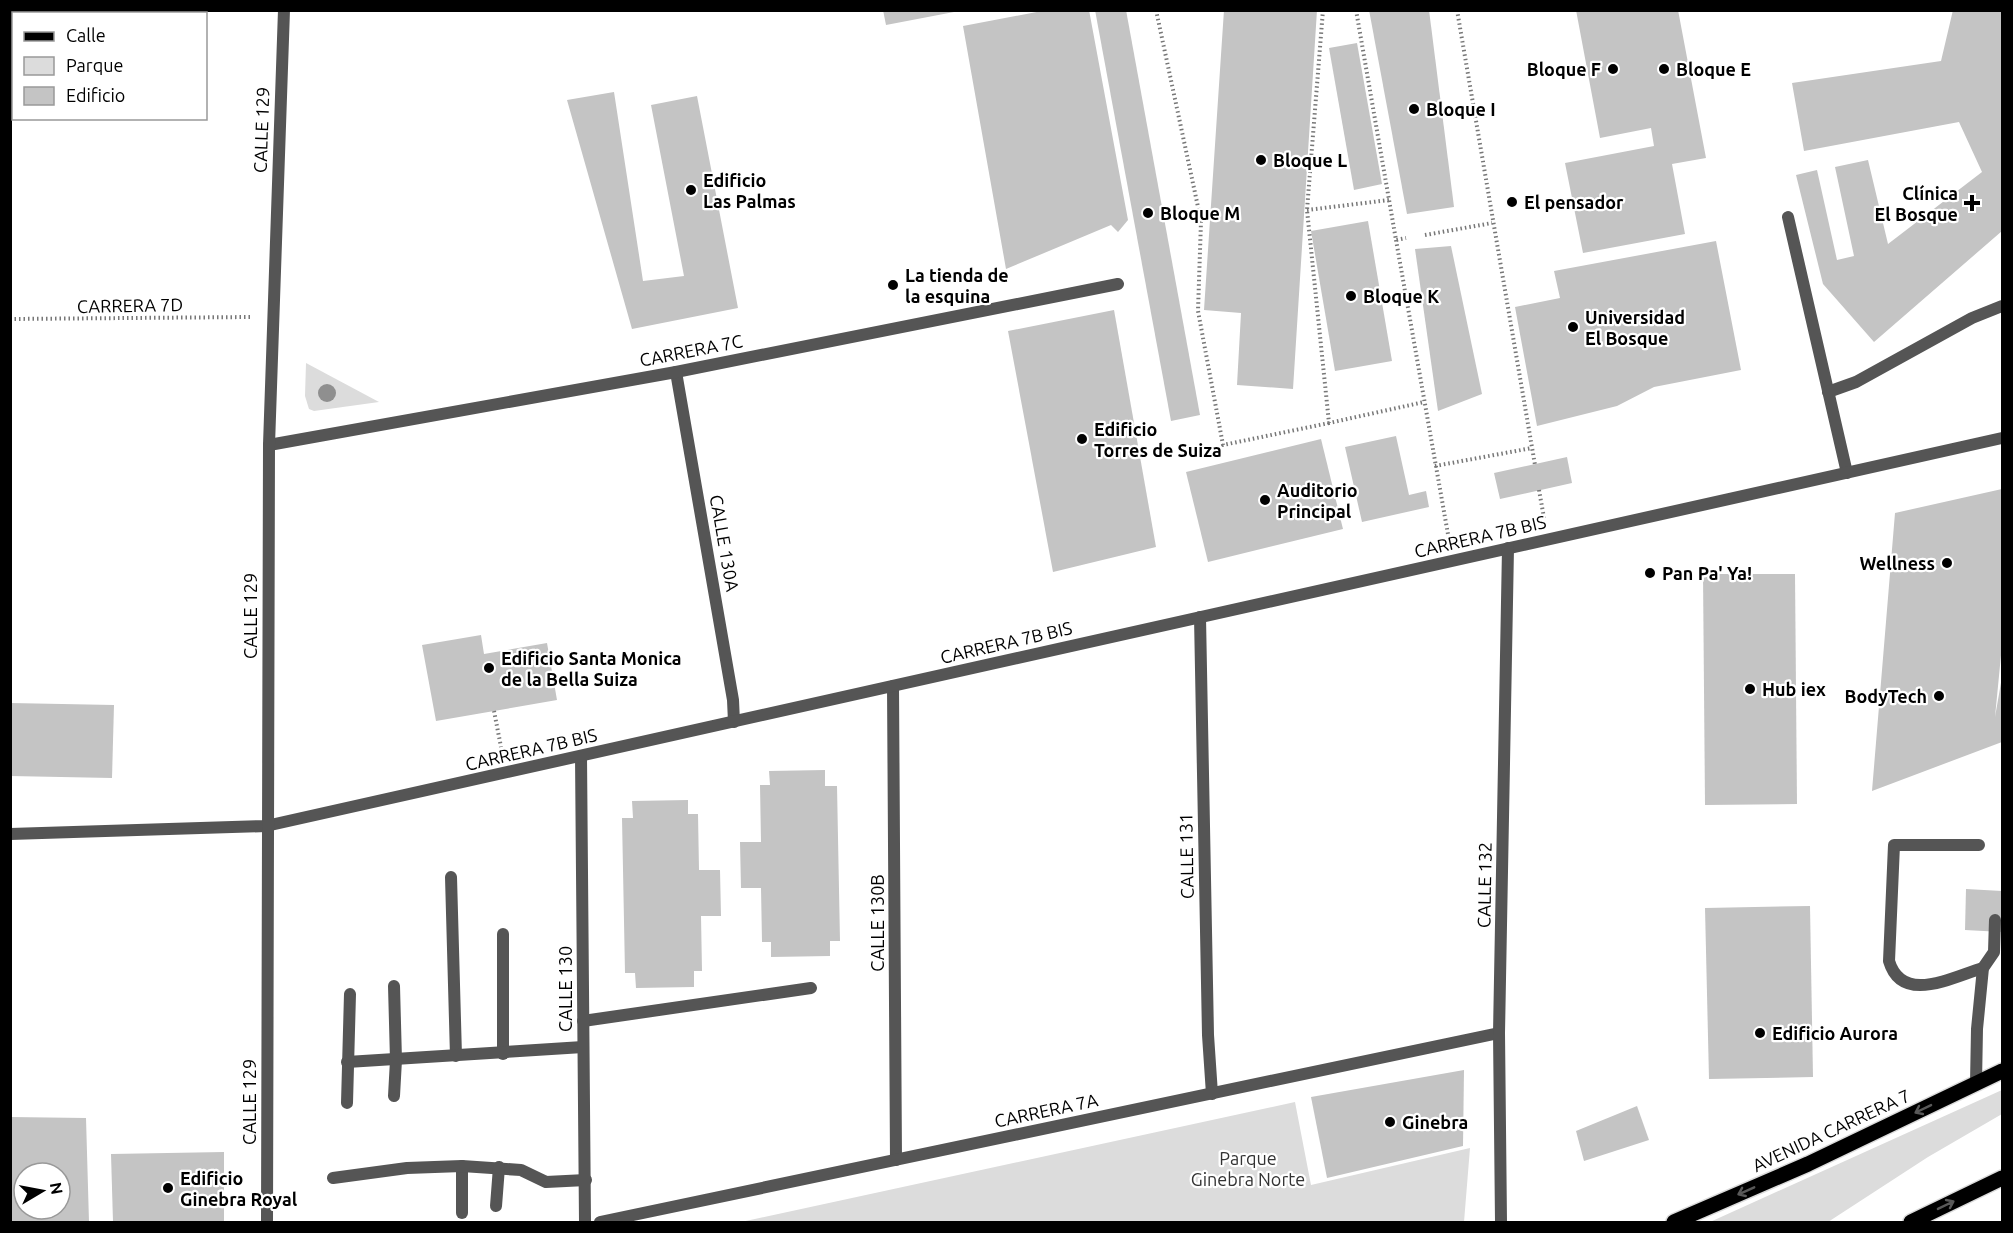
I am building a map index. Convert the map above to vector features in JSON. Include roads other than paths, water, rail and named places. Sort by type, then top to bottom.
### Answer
[{"type":"main road","name":"AVENIDA CARRERA 7","points":[[1674,1222],[1808,1164],[2002,1071]]},
{"type":"main road","points":[[1911,1222],[2002,1178]]},
{"type":"street","name":"CALLE 129","points":[[267,1222],[268,445],[284,10]]},
{"type":"street","points":[[1788,217],[1847,473]]},
{"type":"street","name":"CARRERA 7C","points":[[268,445],[676,372],[1118,284]]},
{"type":"street","points":[[1828,392],[1856,382],[1972,318],[2002,306]]},
{"type":"street","name":"CALLE 130A","points":[[676,372],[733,700],[734,722]]},
{"type":"street","name":"CARRERA 7B BIS","points":[[10,834],[266,826],[2002,438]]},
{"type":"street","name":"CALLE 132","points":[[1501,1222],[1499,1033],[1508,548]]},
{"type":"street","name":"CALLE 131","points":[[1200,617],[1208,1035],[1212,1094]]},
{"type":"street","name":"CALLE 130B","points":[[893,686],[896,1160]]},
{"type":"street","name":"CALLE 130","points":[[581,756],[585,1222]]},
{"type":"street","points":[[1979,845],[1894,845],[1889,961],[1893,974],[1910,986],[1921,986],[1983,968]]},
{"type":"street","points":[[451,877],[456,1056]]},
{"type":"street","points":[[1976,1083],[1977,1029],[1983,968],[1994,952],[1995,920]]},
{"type":"street","points":[[503,934],[503,1054]]},
{"type":"street","points":[[394,986],[396,1060],[394,1096]]},
{"type":"street","points":[[583,1021],[811,988]]},
{"type":"street","points":[[347,1103],[350,994]]},
{"type":"street","name":"CARRERA 7A","points":[[600,1222],[1499,1033]]},
{"type":"street","points":[[347,1062],[503,1054],[583,1047]]},
{"type":"street","points":[[333,1178],[407,1168],[462,1166],[521,1170],[546,1182],[586,1180]]},
{"type":"street","points":[[462,1166],[462,1213]]},
{"type":"street","points":[[496,1206],[499,1167]]},
{"type":"place","name":"Bloque F","points":[[1613,69]]},
{"type":"place","name":"Bloque E","points":[[1664,69]]},
{"type":"place","name":"Bloque I","points":[[1414,109]]},
{"type":"place","name":"Bloque L","points":[[1261,160]]},
{"type":"place","name":"Edificio Las Palmas","points":[[691,190]]},
{"type":"place","name":"El pensador","points":[[1512,202]]},
{"type":"place","name":"Clínica El Bosque","points":[[1972,203]]},
{"type":"place","name":"Bloque M","points":[[1148,213]]},
{"type":"place","name":"La tienda de la esquina","points":[[893,285]]},
{"type":"place","name":"Bloque K","points":[[1351,296]]},
{"type":"place","name":"Universidad El Bosque","points":[[1573,327]]},
{"type":"place","name":"Edificio Torres de Suiza","points":[[1082,439]]},
{"type":"place","name":"Auditorio Principal","points":[[1265,500]]},
{"type":"place","name":"Wellness","points":[[1947,563]]},
{"type":"place","name":"Pan Pa' Ya!","points":[[1650,573]]},
{"type":"place","name":"Edificio Santa Monica de la Bella Suiza","points":[[489,668]]},
{"type":"place","name":"Hub iex","points":[[1750,689]]},
{"type":"place","name":"BodyTech","points":[[1939,696]]},
{"type":"place","name":"Edificio Aurora","points":[[1760,1033]]},
{"type":"place","name":"Ginebra","points":[[1390,1122]]},
{"type":"place","name":"Edificio Ginebra Royal","points":[[168,1188]]},
{"type":"park label","name":"Parque Ginebra Norte","points":[[1248,1168]]}]
